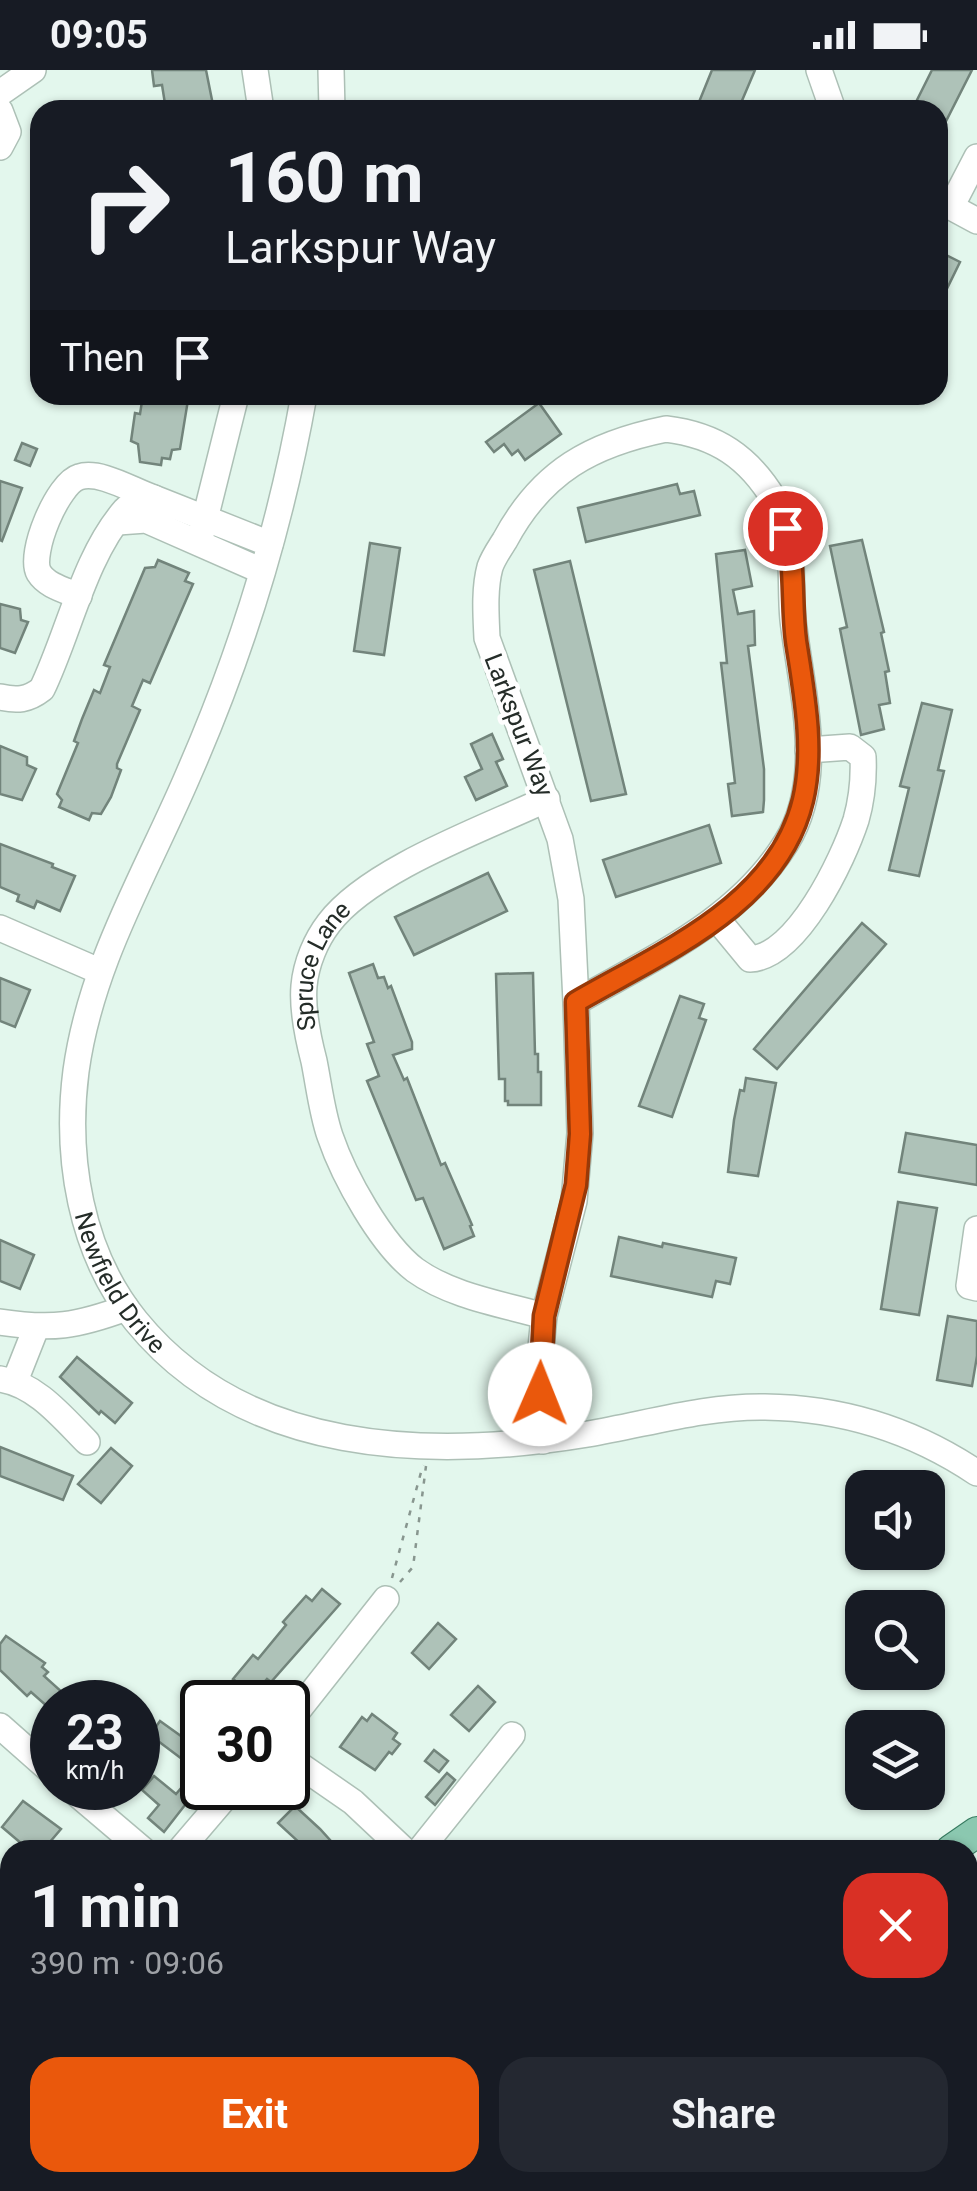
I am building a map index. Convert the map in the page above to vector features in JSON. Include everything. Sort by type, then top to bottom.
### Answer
[{"type":"street","points":[[0,93],[34,70]]},
{"type":"street","points":[[256,70],[260,100]]},
{"type":"street","points":[[331,70],[332,100]]},
{"type":"street","points":[[819,70],[830,100]]},
{"type":"street","points":[[0,112],[8,132],[0,147]]},
{"type":"street","points":[[948,198],[977,156]]},
{"type":"street","points":[[948,206],[977,221]]},
{"type":"street","points":[[202,531],[234,405]]},
{"type":"street","name":"Newfield Drive","points":[[302,405],[270,544],[224,688],[100,971],[77,1068],[74,1164],[87,1225],[126,1308],[178,1364],[242,1407],[304,1430],[428,1447],[543,1441],[728,1408],[800,1408],[835,1413],[910,1436],[977,1474]]},
{"type":"street","name":"Larkspur Way","points":[[666,429],[696,433],[728,449],[756,472],[778,504],[792,552],[792,615],[808,750],[803,800],[788,842],[754,885],[718,920],[576,1002],[571,900],[560,838],[547,799],[487,638],[490,568],[513,525],[540,489],[576,460],[621,438],[666,429]]},
{"type":"street","points":[[79,596],[47,582],[35,564],[36,550],[61,490],[82,475],[154,498],[262,571]]},
{"type":"street","points":[[0,697],[32,697],[42,689],[79,596],[118,522],[126,509],[138,501],[154,498]]},
{"type":"street","points":[[118,522],[146,520],[270,544]]},
{"type":"street","points":[[718,920],[750,959],[762,958],[793,933],[830,882],[856,820],[864,781],[863,757],[850,746],[808,750]]},
{"type":"street","name":"Spruce Lane","points":[[544,1316],[471,1296],[438,1282],[388,1246],[330,1136],[308,1036],[304,986],[313,948],[331,920],[366,890],[405,866],[547,799]]},
{"type":"street","points":[[0,928],[100,971]]},
{"type":"street","points":[[543,1441],[540,1358],[544,1316],[576,1185],[580,1134],[576,1002]]},
{"type":"street","points":[[977,1229],[969,1286],[977,1288]]},
{"type":"street","points":[[0,1322],[36,1328],[82,1324],[126,1308]]},
{"type":"street","points":[[36,1328],[7,1380],[52,1407],[87,1442]]},
{"type":"street","points":[[310,1695],[386,1599]]},
{"type":"street","points":[[0,1726],[30,1753]]},
{"type":"street","points":[[428,1840],[512,1735]]},
{"type":"street","points":[[310,1772],[353,1802],[393,1840]]},
{"type":"street","points":[[96,1810],[130,1840]]},
{"type":"street","points":[[189,1840],[214,1810]]},
{"type":"path","points":[[386,1599],[428,1447]]},
{"type":"path","points":[[386,1599],[413,1567],[428,1447]]},
{"type":"building","points":[[152,70],[206,70],[212,100],[164,100],[162,85],[154,86]]},
{"type":"building","points":[[712,70],[755,70],[742,100],[700,100]]},
{"type":"building","points":[[932,70],[972,70],[948,117],[948,100],[917,100]]},
{"type":"building","points":[[948,256],[960,262],[948,287]]},
{"type":"building","points":[[141,405],[187,405],[180,449],[172,450],[170,459],[162,458],[161,465],[140,462],[138,444],[131,441],[135,413],[140,414]]},
{"type":"building","points":[[536,405],[540,405],[561,434],[525,460],[518,450],[512,455],[504,444],[494,452],[486,442]]},
{"type":"building","points":[[22,443],[37,449],[30,466],[15,460]]},
{"type":"building","points":[[0,481],[22,488],[2,541],[0,540]]},
{"type":"building","points":[[677,484],[680,494],[694,491],[700,515],[586,542],[578,508]]},
{"type":"building","points":[[862,540],[884,632],[881,633],[889,671],[885,672],[890,703],[879,705],[884,729],[861,735],[840,629],[847,627],[830,546]]},
{"type":"building","points":[[370,543],[400,548],[384,655],[354,651]]},
{"type":"building","points":[[745,550],[752,586],[733,590],[738,614],[754,611],[755,645],[748,646],[764,769],[764,800],[763,812],[732,816],[728,784],[735,783],[721,663],[727,663],[716,554]]},
{"type":"building","points":[[158,560],[189,573],[185,581],[193,584],[150,683],[143,680],[132,706],[140,710],[117,764],[121,770],[111,797],[101,814],[92,813],[89,820],[59,807],[62,800],[57,794],[78,743],[74,741],[82,719],[94,690],[100,693],[110,667],[104,665],[145,568],[155,567]]},
{"type":"building","points":[[570,561],[626,794],[591,801],[534,570]]},
{"type":"building","points":[[0,604],[20,609],[21,620],[28,622],[15,653],[0,648]]},
{"type":"building","points":[[922,703],[952,710],[938,770],[944,771],[919,876],[889,870],[909,788],[900,786]]},
{"type":"building","points":[[492,734],[503,759],[496,762],[507,786],[476,800],[465,777],[482,769],[471,744]]},
{"type":"building","points":[[0,746],[27,757],[27,765],[36,769],[22,800],[0,794]]},
{"type":"building","points":[[709,825],[721,863],[616,897],[603,860]]},
{"type":"building","points":[[0,844],[75,876],[60,911],[37,901],[34,908],[17,901],[19,895],[0,887]]},
{"type":"building","points":[[488,873],[507,911],[414,955],[395,917]]},
{"type":"building","points":[[862,923],[886,944],[777,1069],[754,1049]]},
{"type":"building","points":[[373,964],[378,978],[384,977],[388,988],[391,986],[412,1042],[412,1049],[393,1055],[404,1080],[407,1078],[441,1165],[445,1163],[472,1225],[474,1236],[444,1249],[423,1198],[416,1200],[367,1081],[379,1076],[367,1044],[374,1042],[349,973]]},
{"type":"building","points":[[533,973],[541,1105],[508,1105],[505,1079],[499,1079],[496,974]]},
{"type":"building","points":[[0,978],[30,990],[15,1027],[0,1021]]},
{"type":"building","points":[[680,996],[704,1004],[699,1018],[706,1020],[672,1117],[639,1106]]},
{"type":"building","points":[[746,1078],[776,1083],[758,1176],[728,1172],[734,1120]]},
{"type":"building","points":[[906,1133],[977,1145],[977,1185],[899,1172]]},
{"type":"building","points":[[898,1202],[937,1208],[919,1315],[881,1309]]},
{"type":"building","points":[[619,1237],[736,1258],[730,1284],[716,1281],[712,1297],[611,1276]]},
{"type":"building","points":[[0,1240],[34,1255],[20,1289],[0,1281]]},
{"type":"building","points":[[948,1316],[977,1321],[972,1386],[937,1380]]},
{"type":"building","points":[[77,1357],[132,1403],[115,1423],[101,1411],[99,1414],[60,1377]]},
{"type":"building","points":[[0,1447],[73,1476],[63,1500],[0,1476]]},
{"type":"building","points":[[111,1448],[132,1466],[101,1503],[78,1484]]},
{"type":"building","points":[[322,1589],[340,1604],[273,1680],[233,1679],[253,1655],[258,1659],[306,1596],[312,1601]]},
{"type":"building","points":[[438,1623],[456,1639],[429,1669],[412,1653]]},
{"type":"building","points":[[6,1636],[45,1663],[42,1667],[48,1672],[44,1676],[48,1680],[30,1680],[27,1696],[0,1670],[0,1644]]},
{"type":"building","points":[[478,1686],[495,1702],[469,1731],[451,1715]]},
{"type":"building","points":[[372,1714],[397,1733],[393,1739],[400,1744],[375,1770],[340,1747],[362,1717],[367,1721]]},
{"type":"building","points":[[160,1721],[180,1735],[180,1758],[160,1742]]},
{"type":"building","points":[[434,1750],[448,1761],[439,1772],[425,1761]]},
{"type":"building","points":[[447,1773],[455,1780],[435,1805],[426,1797]]},
{"type":"building","points":[[160,1781],[176,1794],[180,1789],[181,1810],[164,1832],[148,1818],[160,1810]]},
{"type":"building","points":[[23,1801],[30,1810],[61,1829],[52,1840],[17,1840],[2,1827]]},
{"type":"building","points":[[291,1810],[299,1810],[330,1840],[296,1840],[278,1823]]},
{"type":"route","points":[[540,1394],[544,1316],[576,1185],[580,1134],[576,1002],[718,920],[754,885],[788,842],[803,800],[808,750],[792,615],[792,552],[785,528]]}]
